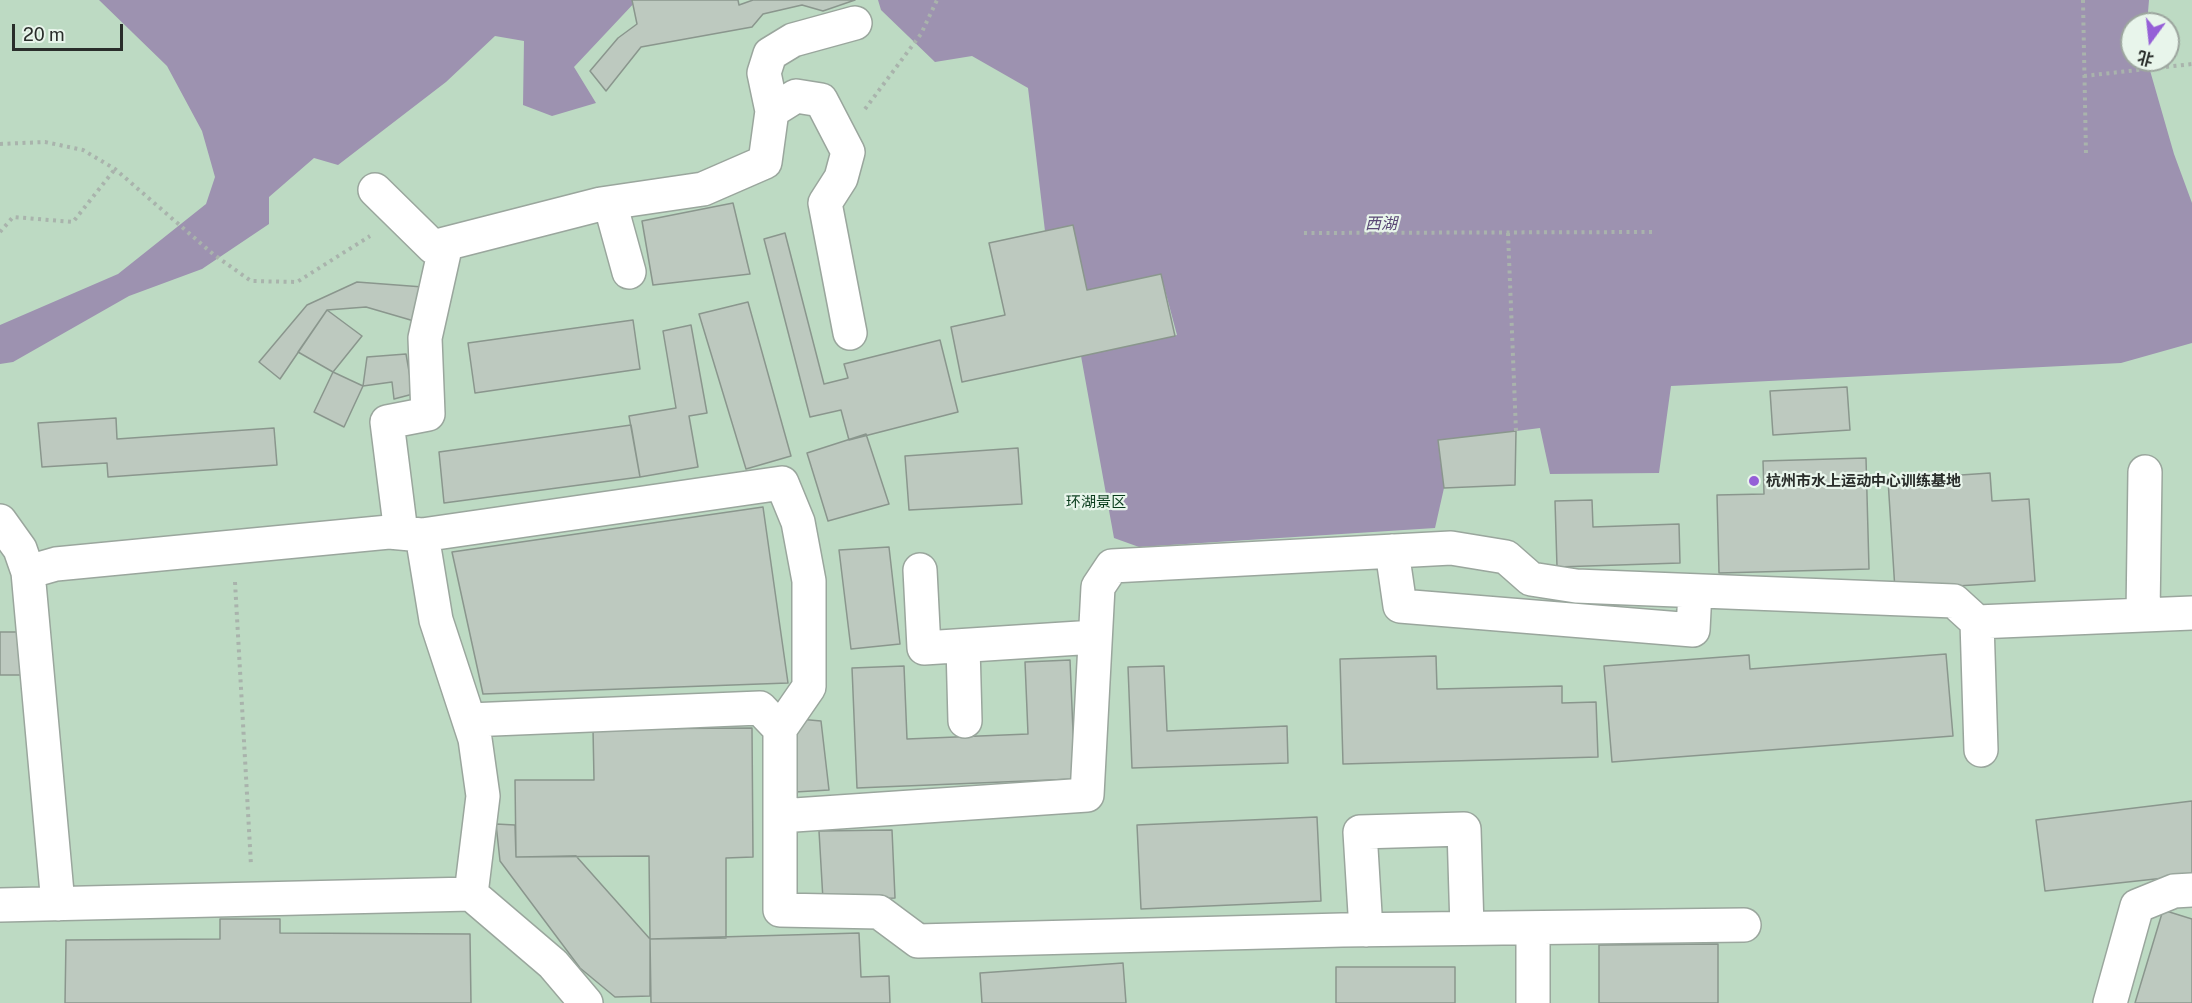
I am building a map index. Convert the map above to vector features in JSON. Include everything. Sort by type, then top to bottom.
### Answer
[{"type":"street","points":[[375,190],[433,247],[610,203],[703,189],[765,162],[772,111],[764,73],[770,54],[793,40],[855,23]]},
{"type":"street","points":[[772,111],[796,96],[821,100],[848,152],[841,178],[825,203],[850,333]]},
{"type":"street","points":[[610,203],[629,272]]},
{"type":"street","points":[[446,244],[425,338],[428,414],[387,422],[411,534],[475,739],[483,796],[471,894]]},
{"type":"street","points":[[2143,615],[2145,472]]},
{"type":"street","points":[[28,573],[56,564],[388,532],[411,534],[782,483],[798,522],[809,581],[809,687],[780,729],[780,910],[879,912],[918,942],[1366,930],[1744,925]]},
{"type":"street","points":[[0,521],[20,549],[28,573],[58,904]]},
{"type":"street","points":[[780,816],[1087,795],[1098,587],[1112,566],[1451,548],[1506,557],[1532,579],[1576,586],[1954,601],[1977,622],[2192,613]]},
{"type":"street","points":[[1392,551],[1400,606],[1693,630],[1695,591]]},
{"type":"street","points":[[920,570],[924,648],[1095,637]]},
{"type":"street","points":[[1977,622],[1981,750]]},
{"type":"street","points":[[963,646],[965,721]]},
{"type":"street","points":[[469,720],[760,708],[780,729]]},
{"type":"street","points":[[1366,930],[1360,832],[1464,829],[1467,928]]},
{"type":"street","points":[[2110,1003],[2122,950],[2137,906],[2174,891],[2192,890]]},
{"type":"street","points":[[0,905],[471,894],[553,964],[586,1003]]},
{"type":"street","points":[[1533,928],[1533,1003]]},
{"type":"path","points":[[837,129],[869,106],[921,34],[937,0]]},
{"type":"path","points":[[2083,0],[2086,154]]},
{"type":"path","points":[[2084,76],[2192,64]]},
{"type":"path","points":[[0,144],[45,142],[82,150],[115,169],[147,194],[213,254],[251,281],[297,282],[372,235]]},
{"type":"path","points":[[0,232],[13,217],[73,222],[115,169]]},
{"type":"path","points":[[1304,233],[1653,232]]},
{"type":"path","points":[[1508,233],[1516,431]]},
{"type":"path","points":[[233,547],[253,899]]},
{"type":"green space","name":"环湖景区","points":[[0,0],[2192,0],[2192,1003],[0,1003]]},
{"type":"water","points":[[99,0],[637,0],[574,67],[596,103],[552,116],[523,105],[524,41],[495,36],[446,82],[338,165],[314,158],[269,197],[269,224],[202,269],[129,296],[13,362],[0,364],[0,325],[118,274],[206,204],[215,177],[202,131],[167,66]]},
{"type":"water","name":"西湖","points":[[878,0],[2149,0],[2148,12],[2120,12],[2120,72],[2150,72],[2174,154],[2192,203],[2192,343],[2121,363],[1671,386],[1659,473],[1550,474],[1540,428],[1438,441],[1444,488],[1435,528],[1139,547],[1114,538],[1081,356],[1177,335],[1161,275],[1087,290],[1045,231],[1028,88],[972,56],[935,62],[881,10]]},
{"type":"building","points":[[632,0],[738,0],[739,5],[753,0],[855,0],[823,11],[802,5],[763,14],[752,27],[641,47],[606,91],[590,71],[618,38],[637,24]]},
{"type":"building","points":[[733,203],[750,274],[653,285],[642,221]]},
{"type":"building","points":[[1073,225],[1087,290],[1161,274],[1175,336],[962,382],[951,327],[1005,315],[989,243]]},
{"type":"building","points":[[785,233],[824,384],[848,378],[844,364],[940,340],[958,412],[849,440],[841,410],[810,417],[764,239]]},
{"type":"building","points":[[357,282],[423,287],[414,321],[366,307],[327,310],[280,379],[259,362],[307,305]]},
{"type":"building","points":[[748,302],[791,456],[746,469],[699,314]]},
{"type":"building","points":[[327,310],[362,336],[333,372],[298,352]]},
{"type":"building","points":[[633,320],[640,369],[475,393],[468,343]]},
{"type":"building","points":[[691,325],[707,413],[689,416],[698,467],[640,477],[629,416],[676,408],[663,331]]},
{"type":"building","points":[[406,354],[413,394],[394,399],[392,382],[363,386],[367,357]]},
{"type":"building","points":[[333,372],[363,386],[344,427],[314,412]]},
{"type":"building","points":[[1847,387],[1850,430],[1773,435],[1770,391]]},
{"type":"building","points":[[116,418],[117,439],[274,428],[277,465],[108,477],[107,463],[42,467],[38,423]]},
{"type":"building","points":[[631,425],[640,477],[444,503],[439,452]]},
{"type":"building","points":[[1516,431],[1515,485],[1444,488],[1438,440]]},
{"type":"building","points":[[866,434],[889,504],[828,521],[807,453]]},
{"type":"building","points":[[1018,448],[1022,504],[909,510],[905,456]]},
{"type":"building","points":[[1866,458],[1869,569],[1719,573],[1717,495],[1764,494],[1763,461]]},
{"type":"building","points":[[1990,473],[1992,501],[2029,499],[2035,581],[1895,590],[1888,480]]},
{"type":"building","points":[[1592,500],[1593,527],[1679,524],[1680,563],[1557,567],[1555,501]]},
{"type":"building","points":[[763,507],[788,683],[483,694],[452,552]]},
{"type":"building","points":[[889,547],[900,644],[851,649],[839,550]]},
{"type":"building","points":[[0,632],[19,632],[21,675],[0,675]]},
{"type":"building","points":[[1946,654],[1953,736],[1612,762],[1604,666],[1749,655],[1750,669]]},
{"type":"building","points":[[1436,656],[1437,689],[1562,686],[1562,703],[1596,702],[1598,757],[1343,764],[1340,659]]},
{"type":"building","points":[[1070,660],[1075,779],[857,788],[852,668],[904,666],[907,739],[1028,734],[1025,662]]},
{"type":"building","points":[[1164,666],[1167,731],[1287,726],[1288,763],[1132,768],[1128,667]]},
{"type":"building","points":[[788,718],[821,721],[829,790],[795,792]]},
{"type":"building","points":[[752,728],[753,857],[726,858],[726,938],[650,939],[649,856],[516,857],[515,780],[594,780],[593,729]]},
{"type":"building","points":[[2192,801],[2192,875],[2045,891],[2036,820]]},
{"type":"building","points":[[1317,817],[1321,901],[1141,909],[1137,825]]},
{"type":"building","points":[[496,824],[515,825],[516,857],[576,856],[650,939],[650,996],[615,997],[580,968],[500,861]]},
{"type":"building","points":[[892,830],[895,898],[823,900],[819,831]]},
{"type":"building","points":[[2163,910],[2192,919],[2192,1003],[2135,1003]]},
{"type":"building","points":[[220,919],[280,919],[280,933],[470,934],[471,1003],[65,1003],[66,940],[220,939]]},
{"type":"building","points":[[859,933],[861,977],[889,976],[890,1003],[651,1003],[650,939]]},
{"type":"building","points":[[1718,944],[1718,1003],[1599,1003],[1599,945]]},
{"type":"building","points":[[1123,963],[1126,1003],[982,1003],[980,973]]},
{"type":"building","points":[[1336,967],[1455,967],[1455,1003],[1336,1003]]},
{"type":"place","name":"杭州市水上运动中心训练基地","points":[[1754,481]]}]
